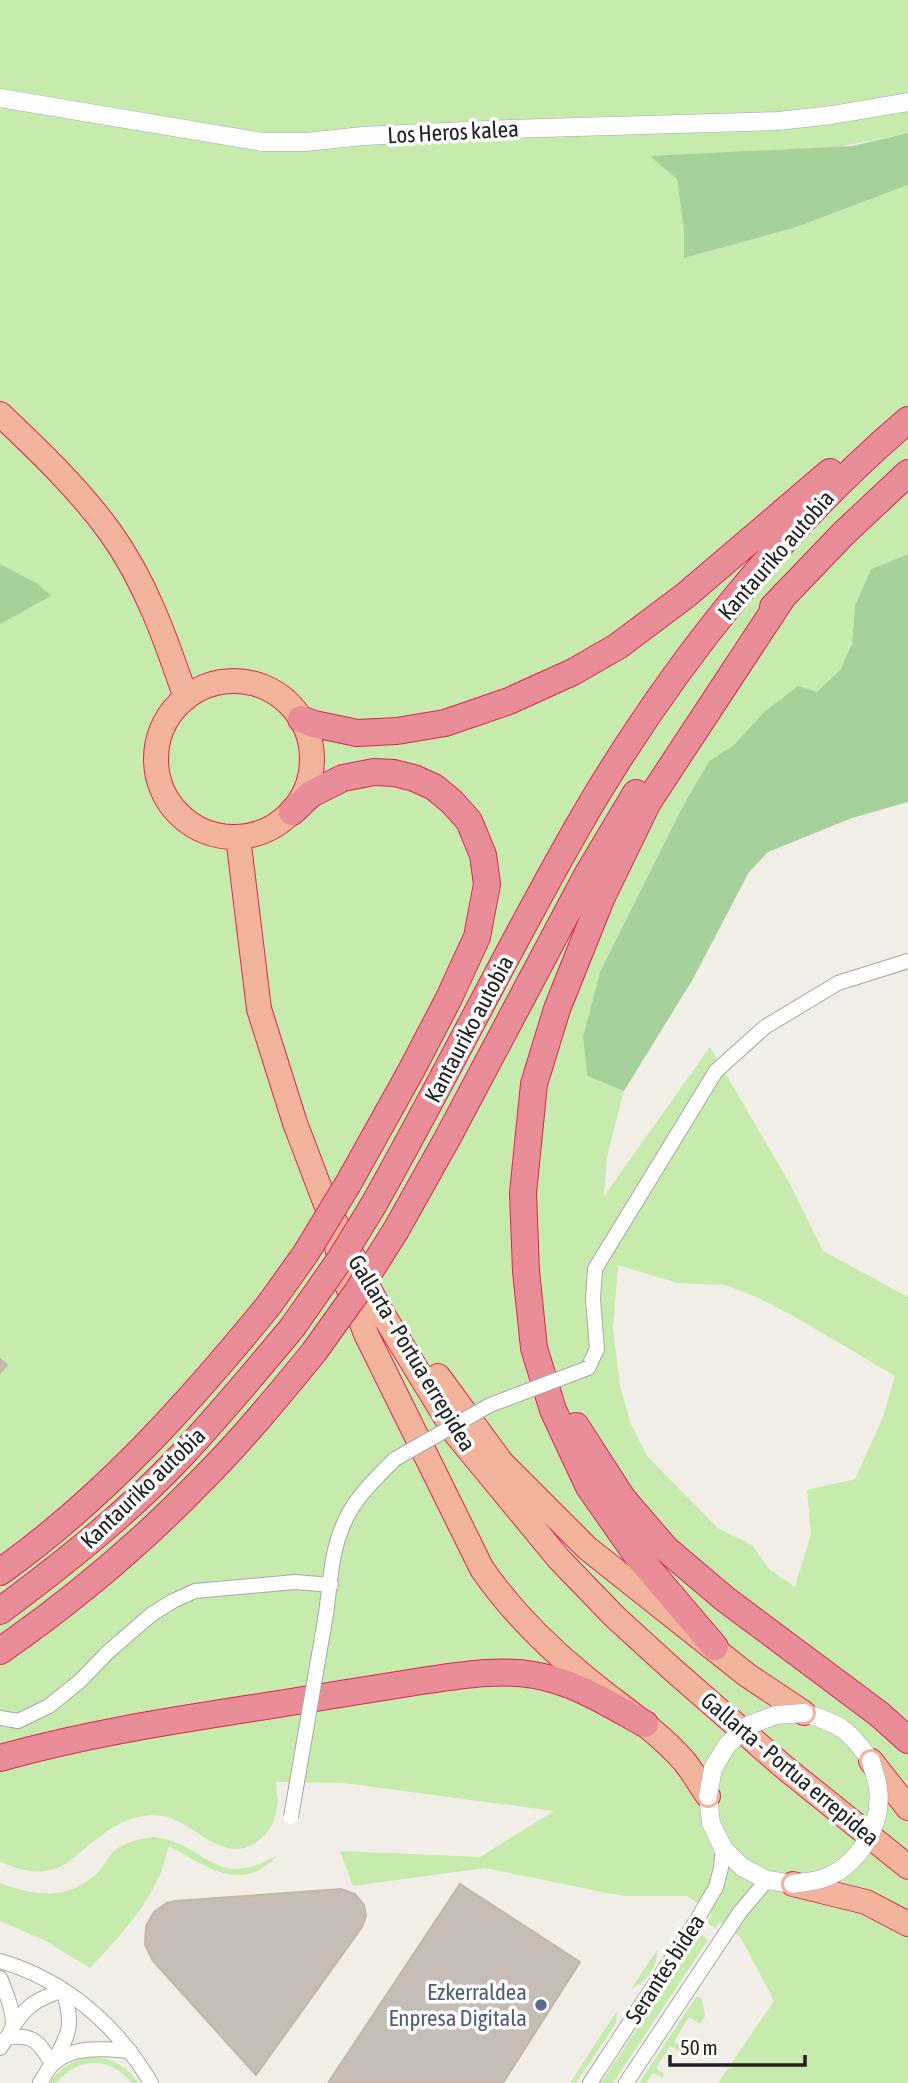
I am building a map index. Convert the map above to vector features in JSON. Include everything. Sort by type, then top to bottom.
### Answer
[{"type":"highway","points":[[301,719],[357,733],[444,723],[509,701],[573,672],[618,646],[686,595],[908,405]]},
{"type":"highway","name":"Kantauriko autobia","points":[[0,1611],[68,1560],[178,1460],[292,1328],[341,1258],[374,1204],[551,874],[638,729],[741,592],[838,484],[908,420]]},
{"type":"highway","points":[[6,422],[62,473],[111,533],[162,626],[186,698]]},
{"type":"highway","name":"Kantauriko autobia","points":[[0,1651],[82,1590],[145,1536],[219,1462],[314,1352],[357,1292],[396,1230],[581,886],[631,800],[683,720],[729,659],[785,595],[844,533],[908,473]]},
{"type":"highway","points":[[715,1647],[636,1554],[589,1487],[552,1410],[534,1348],[526,1271],[523,1193],[534,1084],[557,1009],[601,899],[648,802],[785,595]]},
{"type":"highway","points":[[0,1572],[96,1493],[162,1429],[269,1305],[306,1253],[348,1184],[411,1071],[477,937],[487,884],[483,855],[469,821],[452,802],[434,787],[414,778],[374,772],[343,778],[311,794],[292,812],[281,822],[267,830],[238,837],[208,833],[195,827],[172,807],[161,787],[156,765],[160,734],[166,721],[186,698],[212,684],[241,681],[269,689],[282,697],[301,719],[311,746],[312,769],[305,792],[292,812]]},
{"type":"highway","name":"Gallarta - Portua errepidea","points":[[238,837],[259,1009],[295,1123],[325,1202],[379,1308],[456,1434],[559,1559],[615,1617],[784,1767],[908,1867]]},
{"type":"highway","points":[[325,1202],[450,1394],[502,1462],[587,1548],[747,1675],[804,1713]]},
{"type":"highway","points":[[325,1202],[344,1277],[366,1334],[482,1569],[527,1626],[581,1674],[666,1742],[685,1763],[708,1796]]},
{"type":"highway","points":[[526,1271],[544,1348],[578,1431],[623,1499],[666,1549],[879,1714],[908,1740]]},
{"type":"highway","points":[[0,1758],[47,1745],[130,1729],[498,1671],[535,1675],[570,1684],[645,1724]]},
{"type":"highway","points":[[871,1761],[908,1808]]},
{"type":"highway","points":[[793,1884],[866,1902],[908,1924]]},
{"type":"street","name":"Los Heros kalea","points":[[0,97],[263,142],[306,142],[363,136],[509,129],[778,121],[908,102]]},
{"type":"street","points":[[291,1817],[334,1557],[342,1527],[363,1492],[395,1459],[490,1405],[588,1368],[597,1349],[593,1299],[595,1269],[716,1071],[765,1027],[838,983],[908,961]]},
{"type":"street","points":[[0,1718],[18,1721],[49,1706],[152,1614],[195,1591],[295,1582],[331,1585]]},
{"type":"street","points":[[804,1713],[831,1721],[847,1732],[871,1761],[878,1789],[877,1817],[866,1844],[847,1865],[822,1879],[793,1884],[767,1880],[742,1867],[723,1848],[711,1823],[708,1796],[713,1768],[728,1744],[749,1725],[776,1715],[804,1713]]},
{"type":"street","name":"Serantes bidea","points":[[590,2083],[716,1887],[722,1868],[723,1848]]},
{"type":"street","name":"Serantes bidea","points":[[626,2083],[740,1912],[767,1880]]},
{"type":"street","points":[[0,1961],[34,1974],[63,1990],[100,2018],[130,2051],[151,2083]]},
{"type":"street","points":[[0,1979],[12,2016],[6,2038]]},
{"type":"street","points":[[6,2038],[20,2015],[30,2005],[63,1990]]},
{"type":"street","points":[[40,2083],[64,2044],[70,2026],[70,2011],[63,1990]]},
{"type":"street","points":[[6,2038],[18,2036],[34,2040],[52,2064]]},
{"type":"street","points":[[52,2064],[64,2056],[83,2050],[130,2051]]},
{"type":"green space","points":[[0,0],[908,0],[908,133],[677,179],[685,258],[794,228],[908,185],[908,554],[871,569],[855,605],[852,644],[840,670],[817,693],[764,712],[734,745],[709,761],[684,804],[600,972],[583,1037],[587,1076],[624,1091],[607,1157],[604,1196],[710,1047],[790,1184],[823,1251],[908,1297],[908,2083],[718,2083],[774,2001],[741,1938],[720,1922],[715,1928],[707,1923],[712,1915],[688,1896],[623,1896],[485,1868],[353,1886],[340,1851],[480,1857],[554,1811],[344,1783],[276,1782],[278,1805],[274,1820],[265,1835],[250,1846],[227,1848],[174,1819],[151,1815],[119,1824],[66,1864],[52,1870],[28,1871],[0,1862]],"holes":[[[618,1265],[677,1283],[726,1285],[759,1298],[895,1376],[883,1417],[855,1479],[807,1490],[811,1534],[795,1587],[770,1570],[752,1545],[719,1529],[647,1456],[631,1424],[620,1386],[613,1328]]]},
{"type":"green space","points":[[908,133],[908,185],[794,228],[684,258],[684,231],[677,179],[650,156],[852,146]]},
{"type":"green space","points":[[908,554],[908,802],[852,818],[768,852],[749,872],[693,979],[624,1091],[587,1076],[583,1037],[600,972],[684,804],[709,761],[734,745],[764,712],[798,686],[817,692],[840,670],[852,644],[855,605],[871,569]]},
{"type":"green space","points":[[0,564],[38,584],[51,596],[0,624]]},
{"type":"green space","points":[[154,1837],[173,1841],[225,1867],[239,1869],[278,1855],[261,1869],[237,1875],[213,1870],[169,1846],[153,1890],[128,1925],[90,1968],[44,1940],[0,1921],[0,1883],[40,1893],[66,1891],[90,1879],[117,1849]]},
{"type":"green space","points":[[700,1934],[708,1940],[613,2083],[601,2083]]},
{"type":"green space","points":[[657,1950],[656,1962],[650,1973],[631,1989]]},
{"type":"green space","points":[[696,1997],[702,1999],[705,2016],[700,2024],[689,2017],[674,2041],[683,2049],[679,2051],[670,2046],[656,2068],[664,2074],[663,2078],[653,2073],[646,2083],[639,2083]]},
{"type":"green space","points":[[617,2011],[616,2023],[576,2083],[570,2083]]},
{"type":"green space","points":[[96,2057],[120,2065],[138,2083],[132,2083],[114,2068],[94,2063],[74,2068],[56,2083],[49,2083],[69,2064]]},
{"type":"building","points":[[0,1359],[7,1365],[0,1373]]},
{"type":"building","points":[[460,1884],[580,1962],[503,2083],[328,2083]]},
{"type":"building","points":[[341,1889],[355,1894],[364,1905],[366,1916],[362,1927],[256,2075],[153,1961],[145,1945],[146,1926],[154,1912],[175,1901]]},
{"type":"place","name":"Ezkerraldea Enpresa Digitala","points":[[541,2005]]}]
